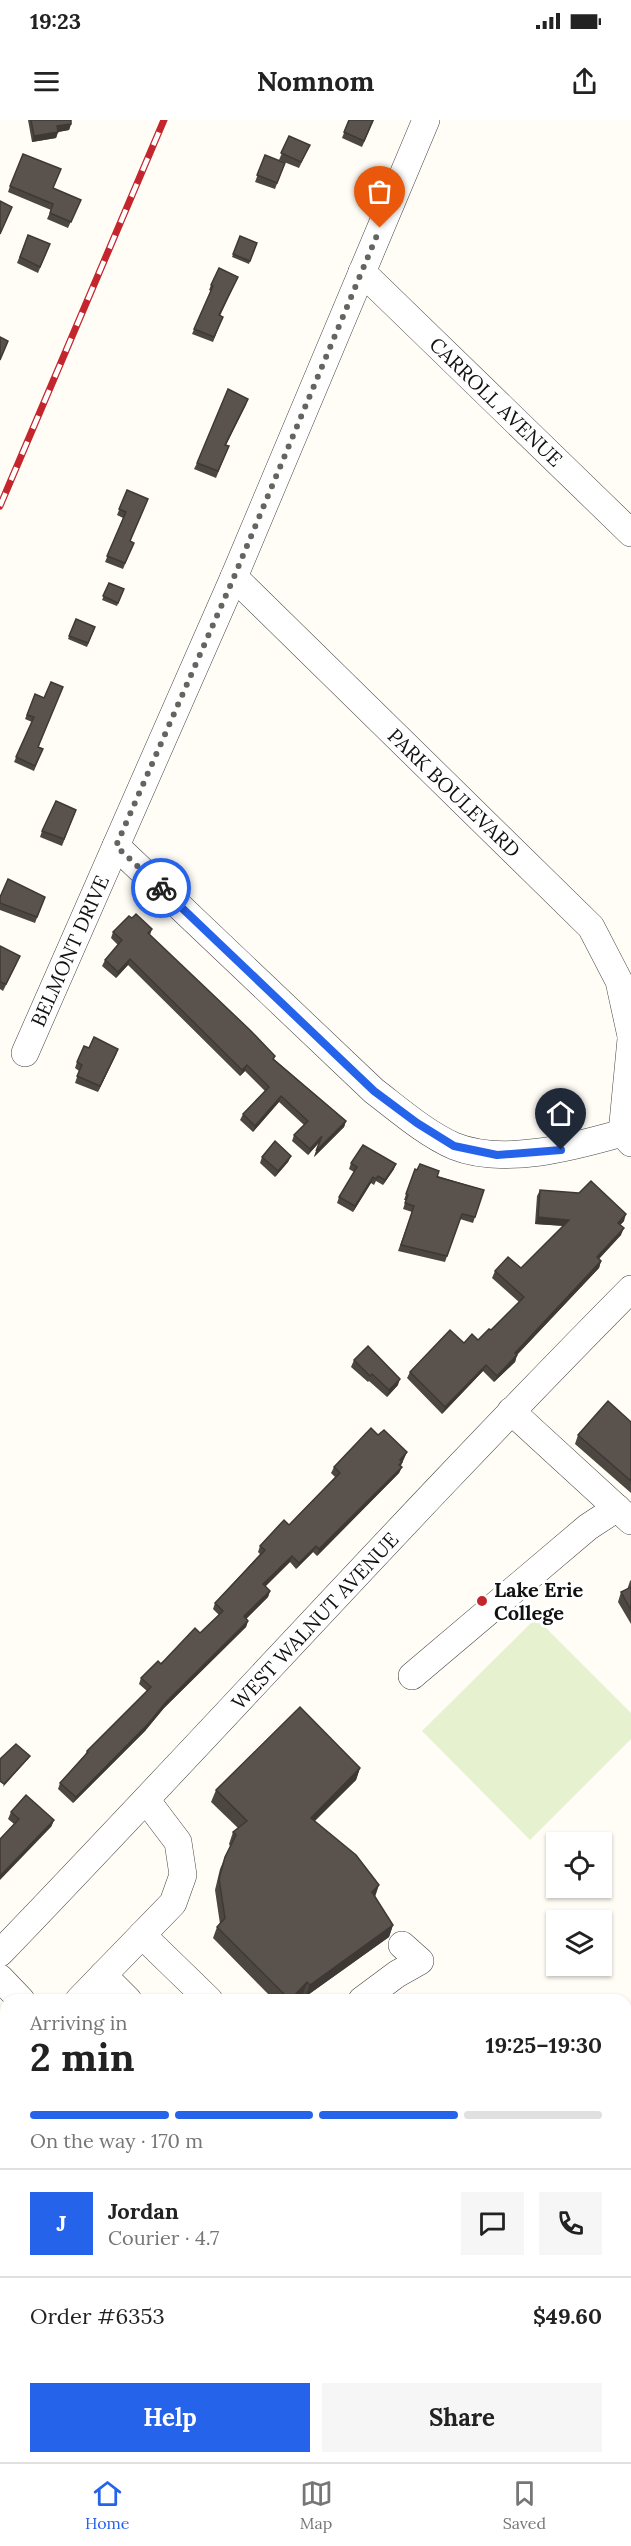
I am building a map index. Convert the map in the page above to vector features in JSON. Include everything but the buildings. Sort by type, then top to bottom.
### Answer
[{"type":"street","name":"BELMONT DRIVE","points":[[25,1053],[234,577],[426,120]]},
{"type":"street","name":"CARROLL AVENUE","points":[[362,272],[631,533]]},
{"type":"street","name":"PARK BOULEVARD","points":[[234,577],[591,927],[619,981],[631,1038],[626,1138]]},
{"type":"street","points":[[116,846],[374,1091],[417,1123],[454,1146],[497,1155],[561,1150],[626,1138]]},
{"type":"street","name":"WEST WALNUT AVENUE","points":[[0,1953],[147,1801],[511,1411],[631,1289]]},
{"type":"street","points":[[412,1676],[588,1527],[624,1514],[511,1411]]},
{"type":"street","points":[[85,1994],[174,1903],[183,1875],[178,1842],[147,1801]]},
{"type":"street","points":[[142,1935],[202,1994]]},
{"type":"street","points":[[370,1994],[397,1974],[420,1961],[402,1946]]},
{"type":"street","points":[[103,1975],[122,1994]]},
{"type":"street","points":[[0,1978],[15,1994]]},
{"type":"green space","points":[[536,1618],[631,1713],[631,1739],[530,1840],[422,1731]]},
{"type":"railway","points":[[0,506],[164,120]]},
{"type":"way so far","points":[[161,888],[116,846],[234,577],[380,228]]},
{"type":"place","name":"Lake Erie College","points":[[482,1601]]},
{"type":"route","points":[[161,888],[374,1091],[417,1123],[454,1146],[497,1155],[561,1150]]}]
